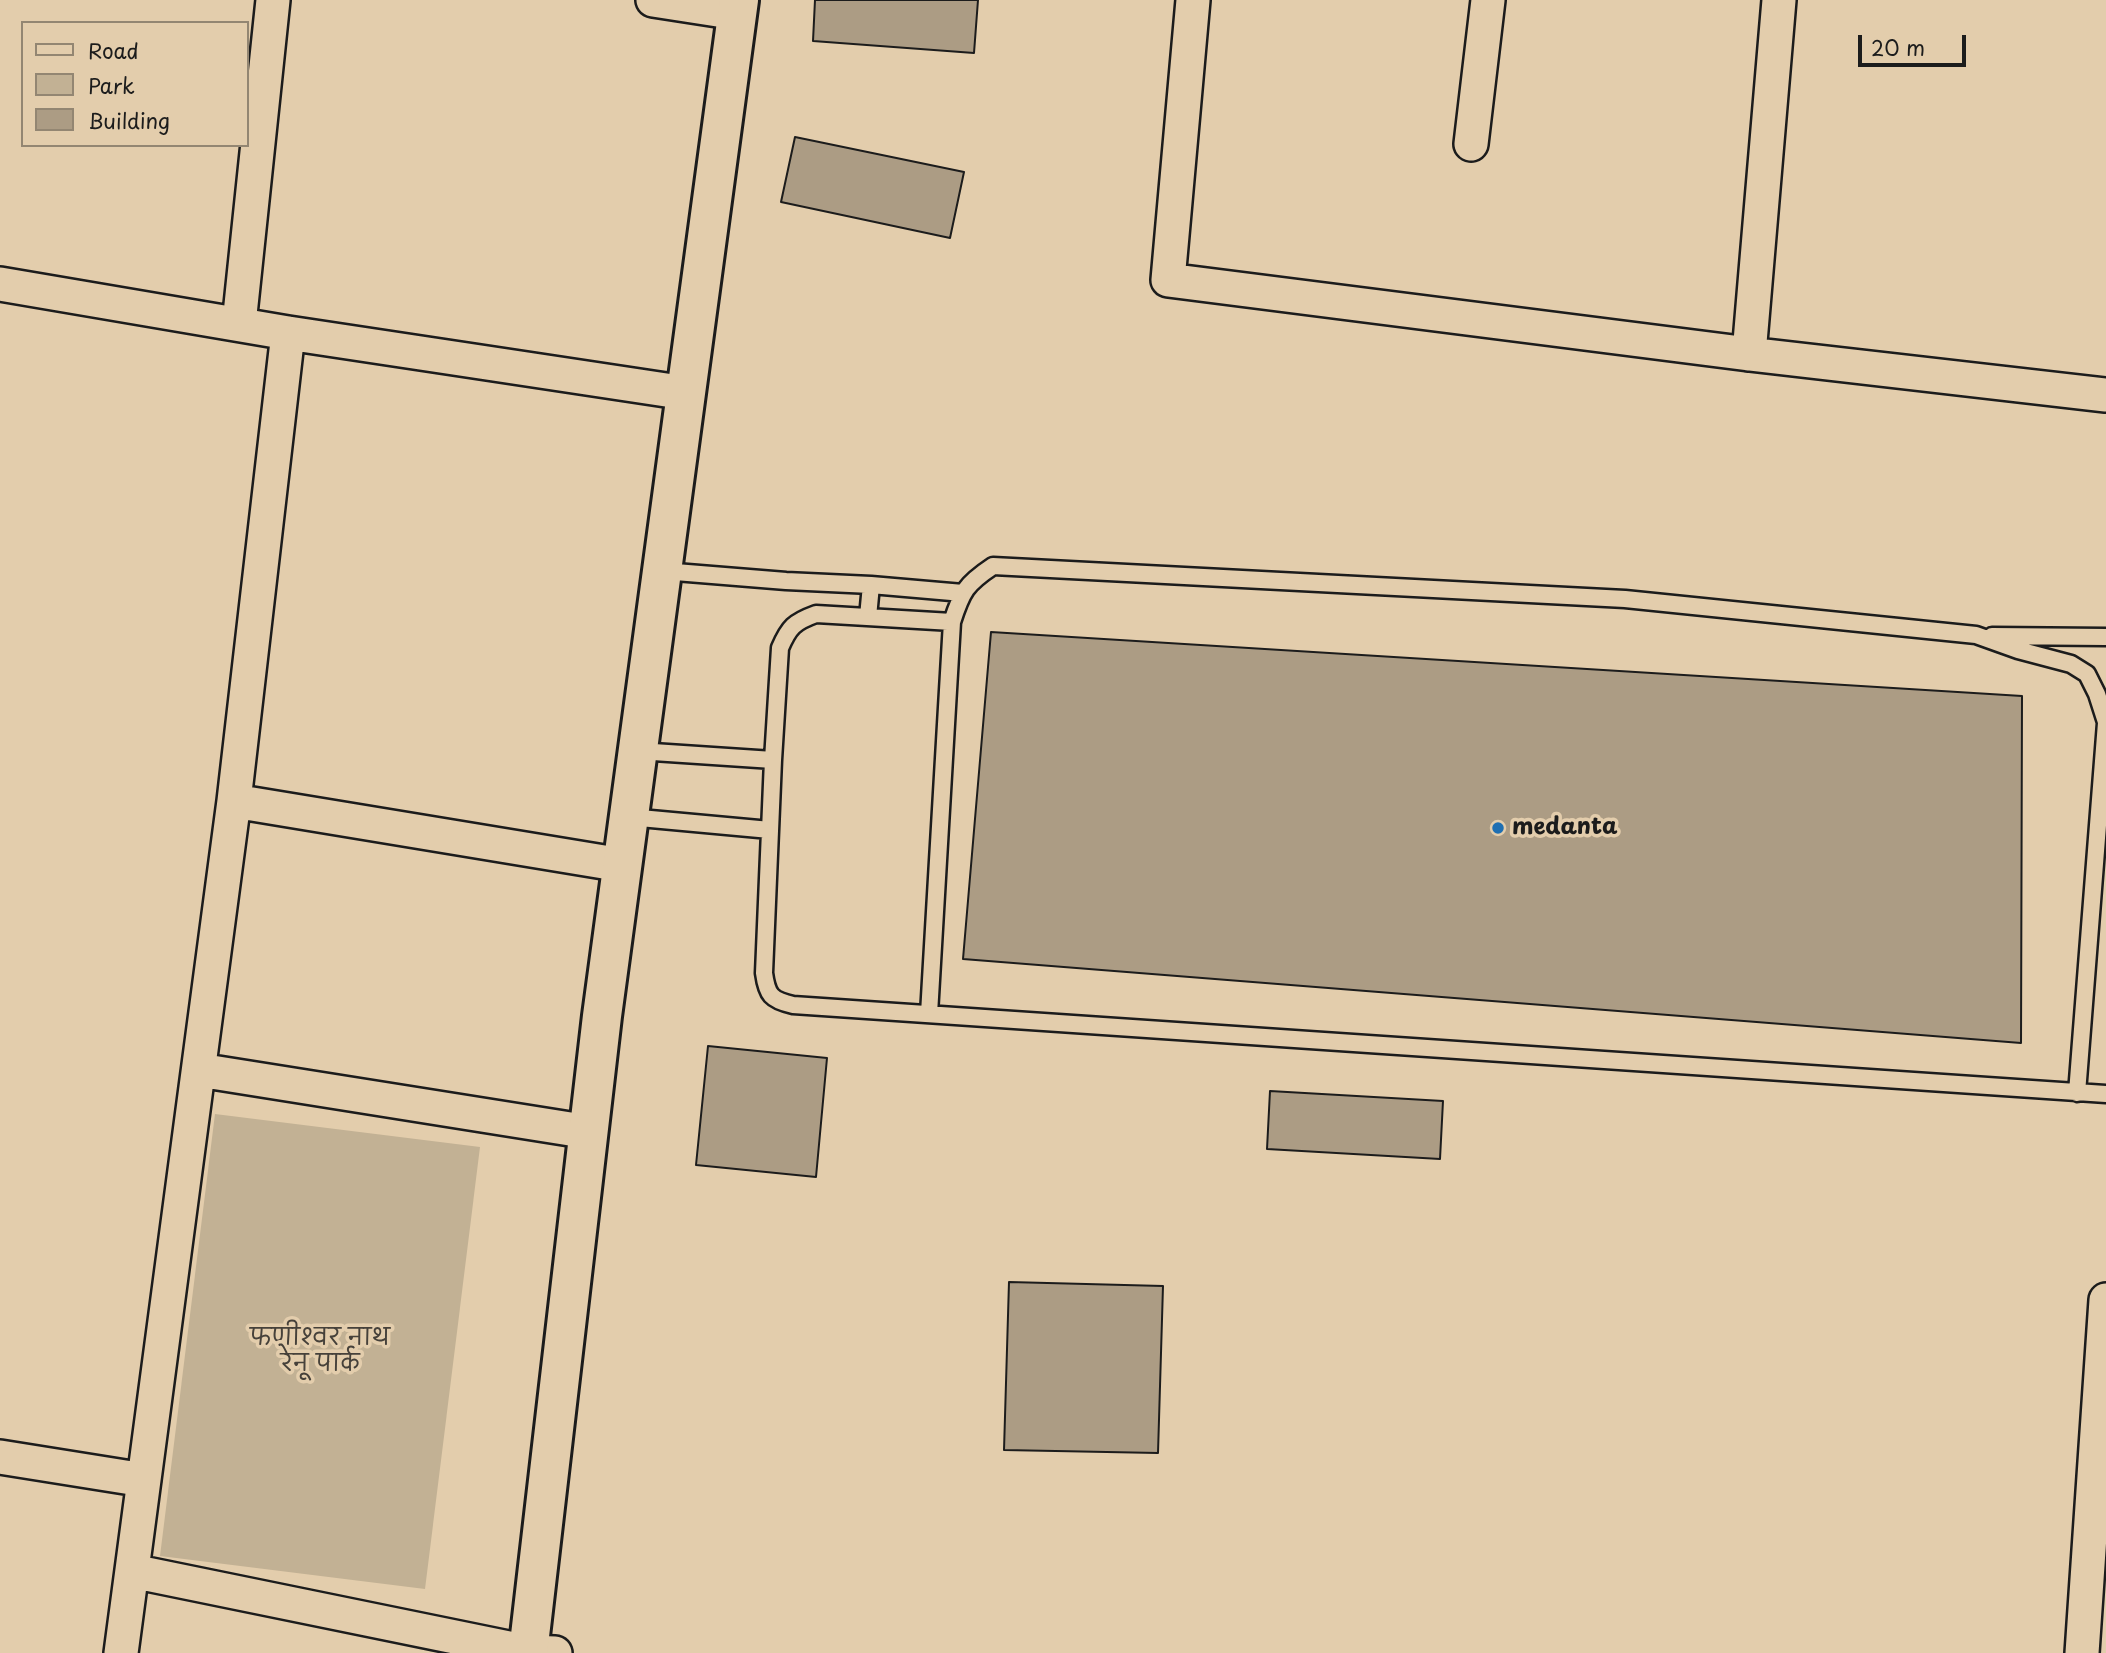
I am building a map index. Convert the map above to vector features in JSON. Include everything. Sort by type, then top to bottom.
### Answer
[{"type":"street","points":[[239,324],[273,0]]},
{"type":"street","points":[[132,1571],[537,1653],[589,1132],[622,865],[738,7],[653,0]]},
{"type":"street","points":[[1193,0],[1168,280],[1749,354],[2106,395]]},
{"type":"street","points":[[1471,144],[1488,0]]},
{"type":"street","points":[[1749,354],[1779,0]]},
{"type":"street","points":[[0,284],[288,333],[686,393]]},
{"type":"street","points":[[121,1653],[234,802],[288,333]]},
{"type":"street","points":[[234,802],[622,865]]},
{"type":"street","points":[[199,1070],[589,1132]]},
{"type":"street","points":[[2082,1653],[2106,1300]]},
{"type":"street","points":[[0,1457],[144,1480]]},
{"type":"lane","points":[[929,1014],[952,622],[963,593],[971,581],[993,566],[1625,598],[1976,635],[2106,637]]},
{"type":"lane","points":[[663,571],[963,593]]},
{"type":"lane","points":[[867,617],[871,585]]},
{"type":"lane","points":[[952,622],[816,614],[799,620],[788,631],[780,648],[764,973],[771,996],[781,1002],[793,1005],[2106,1094]]},
{"type":"lane","points":[[1976,635],[2071,664],[2087,674],[2106,723],[2077,1093]]},
{"type":"lane","points":[[638,751],[773,760]]},
{"type":"lane","points":[[629,817],[770,830]]},
{"type":"green space","name":"फणीश्वर नाथ रेनू पार्क","points":[[215,1114],[480,1147],[425,1589],[160,1556]]},
{"type":"building","points":[[815,0],[978,0],[974,53],[813,41]]},
{"type":"building","points":[[795,137],[964,172],[950,238],[781,202]]},
{"type":"building","name":"medanta","points":[[991,632],[2022,696],[2021,1043],[963,959]]},
{"type":"building","points":[[708,1046],[827,1058],[816,1177],[696,1165]]},
{"type":"building","points":[[1270,1091],[1443,1101],[1440,1159],[1267,1149]]},
{"type":"building","points":[[1009,1282],[1163,1286],[1158,1453],[1004,1450]]},
{"type":"place","name":"medanta","points":[[1498,828]]}]
